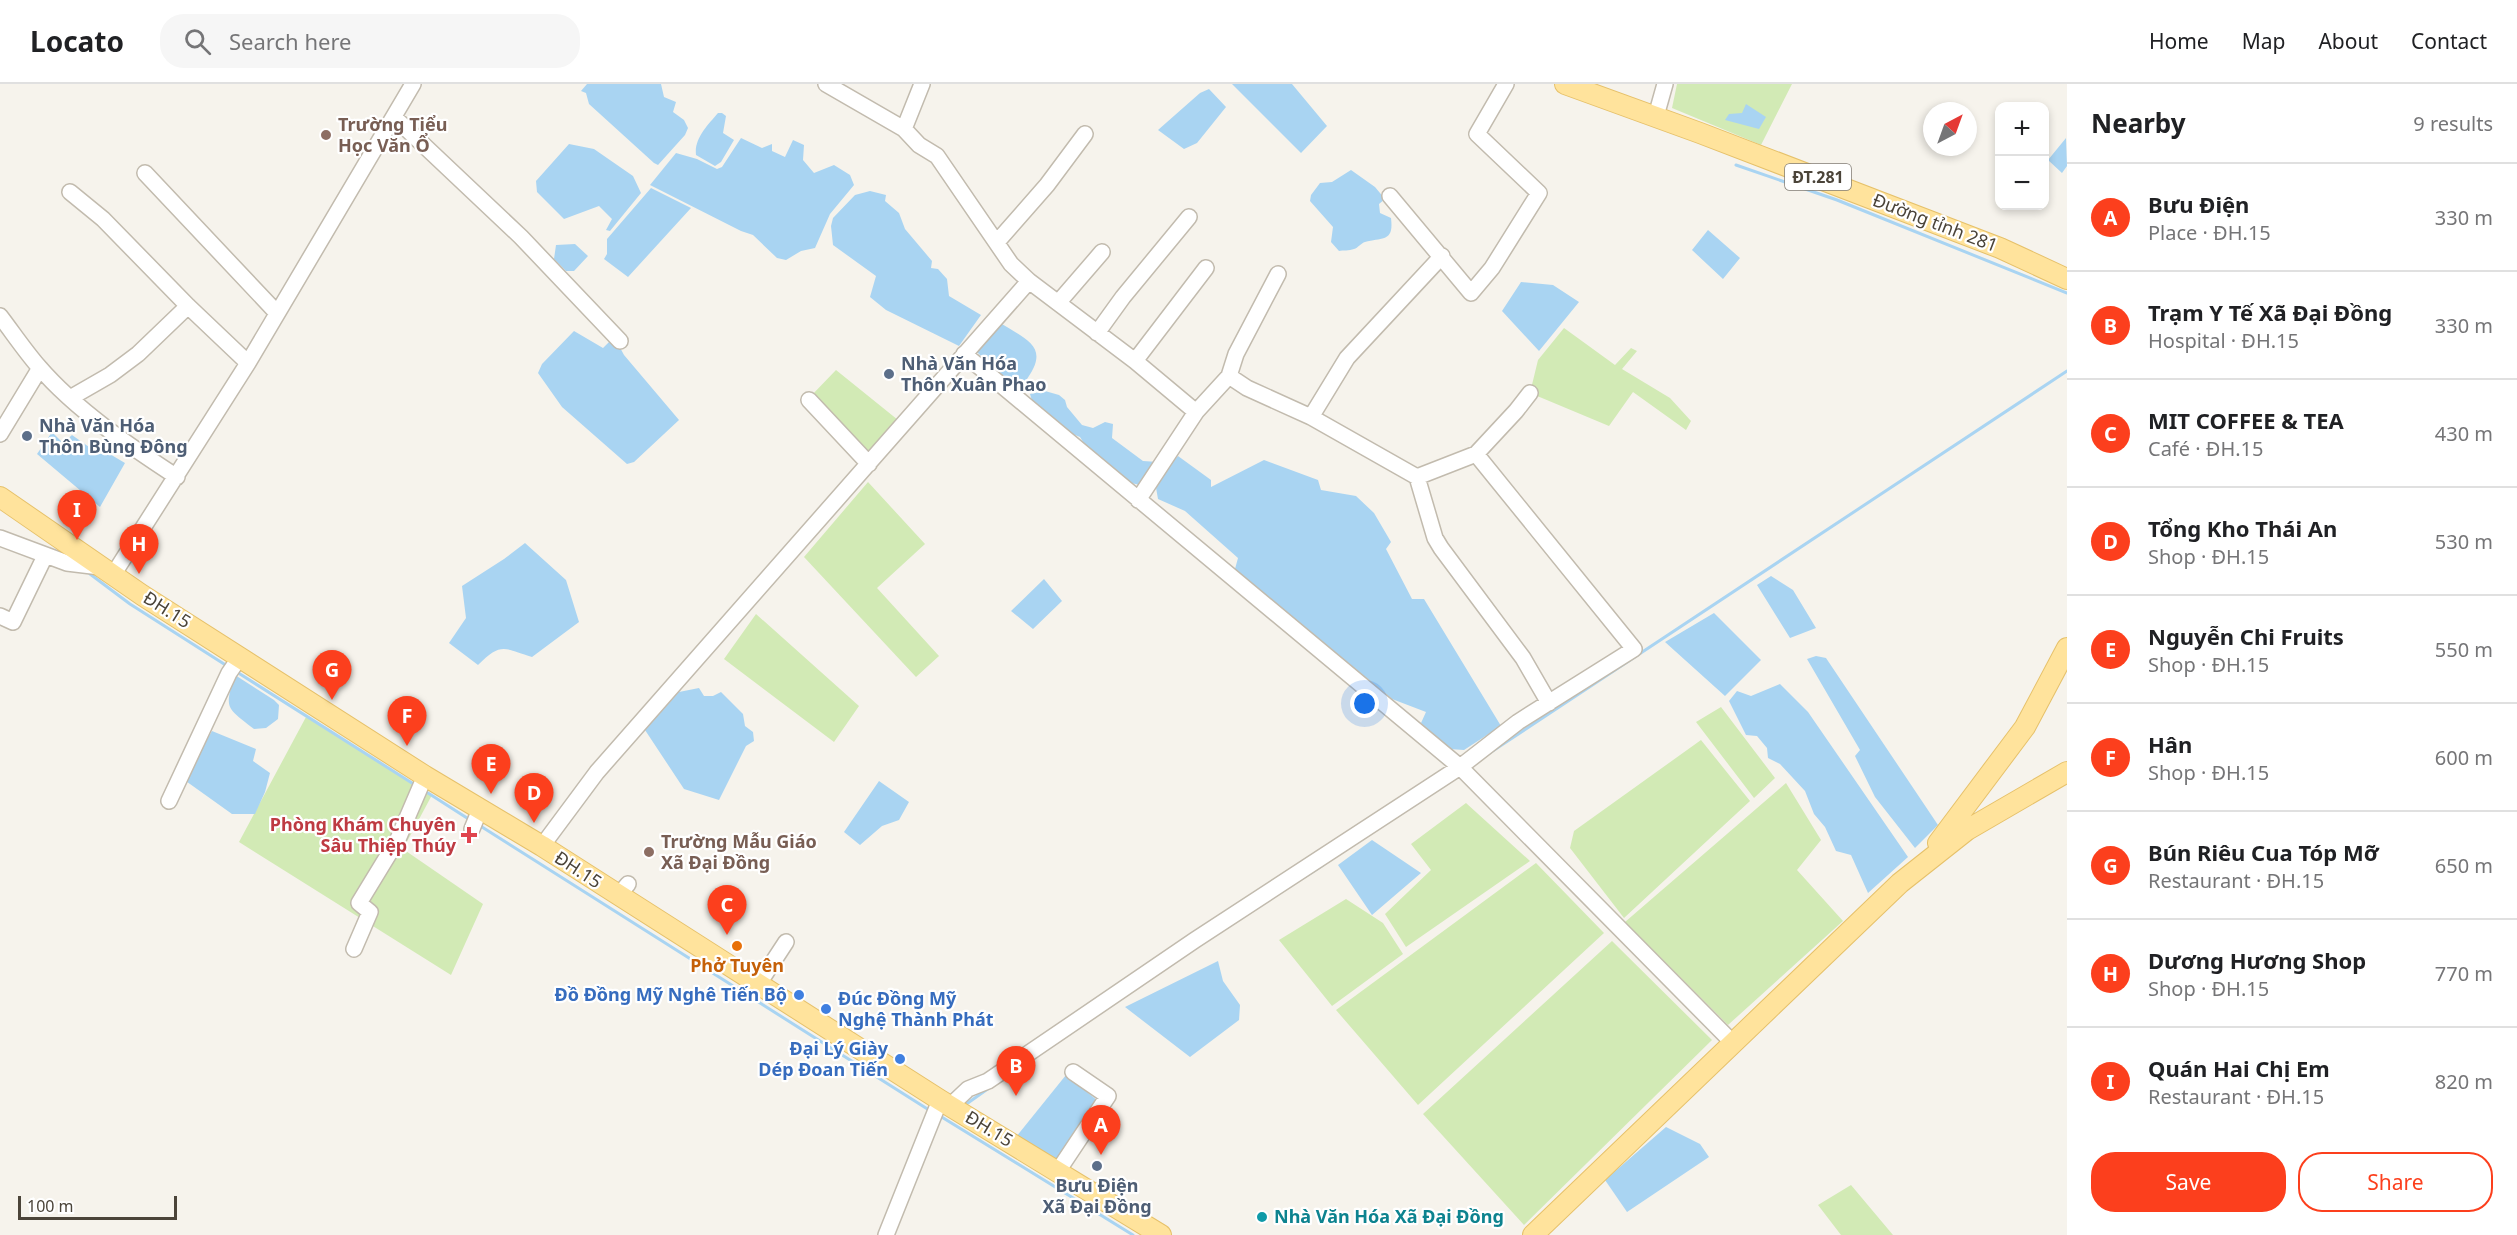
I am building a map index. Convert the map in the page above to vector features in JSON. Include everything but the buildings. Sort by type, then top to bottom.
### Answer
[{"type":"main road","name":"Đường tỉnh 281","points":[[1565,84],[1656,116],[2000,248],[2067,279]]},
{"type":"main road","name":"ĐH.15","points":[[0,497],[107,571],[425,776],[542,846],[623,890],[758,985],[945,1103],[997,1129],[1058,1171],[1082,1182],[1127,1210],[1161,1235]]},
{"type":"main road","points":[[1923,864],[2025,727],[2067,648]]},
{"type":"main road","points":[[1533,1235],[1900,883],[1967,830],[2067,772]]},
{"type":"street","points":[[0,538],[67,563],[107,571],[177,477],[248,363],[361,162],[395,118],[413,84]]},
{"type":"street","points":[[826,84],[904,129],[919,145],[937,156],[1011,264],[1029,281],[1135,361],[1196,412]]},
{"type":"street","points":[[904,129],[922,84]]},
{"type":"street","points":[[1390,196],[1471,293],[1492,268],[1539,193],[1477,134],[1506,84]]},
{"type":"street","points":[[1656,116],[1665,84]]},
{"type":"street","points":[[395,118],[521,237],[620,341]]},
{"type":"street","points":[[997,242],[1047,185],[1084,134]]},
{"type":"street","points":[[145,173],[277,313]]},
{"type":"street","points":[[70,192],[103,219],[188,306],[248,363]]},
{"type":"street","points":[[1098,333],[1123,297],[1189,217]]},
{"type":"street","points":[[1058,303],[1102,252]]},
{"type":"street","points":[[1311,417],[1347,358],[1442,256]]},
{"type":"street","points":[[1135,361],[1206,268]]},
{"type":"street","points":[[1138,500],[1196,412],[1228,376],[1236,354],[1278,274]]},
{"type":"street","points":[[542,846],[597,772],[1029,281]]},
{"type":"street","points":[[70,398],[110,375],[138,354],[188,306]]},
{"type":"street","points":[[0,316],[40,368],[70,398],[145,456],[177,477]]},
{"type":"street","points":[[964,354],[1460,767],[1733,1043]]},
{"type":"street","points":[[0,434],[40,368]]},
{"type":"street","points":[[1228,376],[1247,388],[1311,417],[1417,477],[1421,484],[1435,538],[1523,658],[1549,703]]},
{"type":"street","points":[[1417,477],[1476,454],[1530,393]]},
{"type":"street","points":[[809,400],[869,464]]},
{"type":"street","points":[[886,1235],[945,1103],[968,1089],[988,1081],[1196,940],[1460,767],[1518,722],[1634,649],[1476,454]]},
{"type":"street","points":[[0,616],[13,622],[45,556]]},
{"type":"street","points":[[169,801],[229,673],[240,657]]},
{"type":"street","points":[[354,949],[370,912],[359,903],[398,839],[425,776]]},
{"type":"street","points":[[472,829],[480,809]]},
{"type":"street","points":[[758,985],[786,942]]},
{"type":"street","points":[[1058,1171],[1108,1096],[1073,1072]]},
{"type":"green space","points":[[1677,84],[1792,84],[1761,145],[1672,108]]},
{"type":"green space","points":[[1564,328],[1615,365],[1631,348],[1637,351],[1622,369],[1670,398],[1691,421],[1686,430],[1633,392],[1609,426],[1530,393],[1538,360]]},
{"type":"green space","points":[[836,370],[898,420],[864,456],[810,397]]},
{"type":"green space","points":[[868,482],[925,544],[877,588],[939,656],[916,677],[804,557]]},
{"type":"green space","points":[[756,614],[859,706],[834,742],[724,659]]},
{"type":"green space","points":[[1721,707],[1775,778],[1754,798],[1696,722]]},
{"type":"green space","points":[[306,717],[432,795],[403,849],[483,904],[451,975],[239,842]]},
{"type":"green space","points":[[1701,740],[1750,801],[1624,918],[1570,848],[1574,831]]},
{"type":"green space","points":[[1786,783],[1821,840],[1797,870],[1843,921],[1728,1025],[1625,922]]},
{"type":"green space","points":[[1466,803],[1530,861],[1406,947],[1385,914],[1431,870],[1411,844]]},
{"type":"green space","points":[[1536,863],[1604,933],[1418,1105],[1336,1010]]},
{"type":"green space","points":[[1346,899],[1383,923],[1403,954],[1332,1006],[1279,940]]},
{"type":"green space","points":[[1612,941],[1712,1040],[1524,1225],[1423,1114]]},
{"type":"green space","points":[[1851,1185],[1893,1235],[1841,1235],[1818,1205]]},
{"type":"water","points":[[587,84],[661,84],[664,97],[676,102],[673,112],[684,120],[688,128],[685,135],[658,165],[654,163],[589,104],[586,93],[581,91]]},
{"type":"water","points":[[1232,84],[1292,84],[1327,126],[1301,153]]},
{"type":"water","points":[[1209,89],[1226,107],[1197,143],[1184,149],[1158,130],[1200,93]]},
{"type":"water","points":[[1746,104],[1766,117],[1759,129],[1725,120],[1729,114],[1742,113]]},
{"type":"water","points":[[718,113],[726,116],[723,133],[734,140],[721,162],[715,166],[696,155],[696,149],[702,132]]},
{"type":"water","points":[[741,138],[762,148],[772,144],[772,151],[785,157],[793,140],[804,145],[803,160],[814,173],[834,165],[850,175],[854,185],[830,214],[815,248],[801,251],[786,260],[777,258],[753,235],[650,185],[676,153],[697,159],[717,169],[722,167]]},
{"type":"water","points":[[2066,138],[2067,166],[2062,173],[2049,159]]},
{"type":"water","points":[[569,144],[594,149],[633,176],[641,193],[610,231],[606,230],[612,219],[599,206],[564,219],[537,192],[536,181]]},
{"type":"water","points":[[1351,170],[1375,187],[1385,199],[1379,204],[1380,213],[1391,218],[1391,231],[1382,239],[1362,243],[1352,250],[1339,251],[1331,242],[1333,227],[1310,201],[1311,195],[1320,183],[1332,182]]},
{"type":"water","points":[[651,188],[691,208],[628,277],[604,259],[607,254],[607,239]]},
{"type":"water","points":[[870,191],[886,195],[885,201],[899,213],[905,229],[932,261],[931,268],[938,269],[947,279],[949,296],[981,315],[959,346],[886,310],[870,297],[876,276],[833,245],[831,226],[833,218],[855,195]]},
{"type":"water","points":[[1708,230],[1740,258],[1723,279],[1692,250]]},
{"type":"water","points":[[575,244],[588,256],[574,271],[566,271],[554,259],[556,245]]},
{"type":"water","points":[[1521,282],[1553,285],[1579,302],[1539,351],[1502,311]]},
{"type":"water","points":[[1000,323],[1028,341],[1036,353],[1032,371],[1024,383],[997,378],[998,373],[976,351]]},
{"type":"water","points":[[574,331],[603,348],[612,339],[617,342],[624,355],[679,420],[634,462],[627,464],[562,407],[538,373],[542,364]]},
{"type":"water","points":[[1045,391],[1059,395],[1065,400],[1067,407],[1082,425],[1093,428],[1105,422],[1113,424],[1112,438],[1143,461],[1158,462],[1140,485],[1131,483],[1095,452],[1090,453],[1080,437],[1070,433],[1034,407],[1030,394]]},
{"type":"water","points":[[52,432],[63,443],[72,435],[99,454],[108,453],[125,463],[100,507],[37,454]]},
{"type":"water","points":[[1178,456],[1211,480],[1211,487],[1264,460],[1318,480],[1321,490],[1356,496],[1374,513],[1391,542],[1386,549],[1412,599],[1424,599],[1501,726],[1464,750],[1449,749],[1421,723],[1426,712],[1392,699],[1235,569],[1238,558],[1185,511],[1158,499],[1155,482]]},
{"type":"water","points":[[525,543],[566,580],[579,622],[532,657],[503,649],[492,653],[478,665],[449,643],[466,618],[462,586]]},
{"type":"water","points":[[1771,576],[1793,590],[1816,628],[1790,638],[1757,585]]},
{"type":"water","points":[[1044,579],[1062,601],[1033,629],[1011,611]]},
{"type":"water","points":[[1714,613],[1761,660],[1725,696],[1665,642]]},
{"type":"water","points":[[1816,656],[1826,658],[1938,825],[1915,848],[1875,797],[1855,756],[1860,750],[1807,659]]},
{"type":"water","points":[[235,675],[279,705],[278,719],[266,728],[254,729],[233,711],[229,695]]},
{"type":"water","points":[[1780,684],[1808,712],[1908,857],[1868,893],[1851,855],[1836,851],[1825,827],[1814,814],[1805,791],[1780,764],[1768,758],[1767,748],[1757,736],[1746,735],[1729,701],[1737,691],[1751,696]]},
{"type":"water","points":[[699,688],[704,696],[713,696],[721,692],[743,714],[745,726],[753,732],[754,741],[746,746],[719,800],[684,789],[645,730],[679,692]]},
{"type":"water","points":[[212,731],[256,749],[253,761],[270,773],[265,792],[255,814],[232,814],[183,779]]},
{"type":"water","points":[[879,781],[909,802],[899,820],[882,826],[860,845],[844,832]]},
{"type":"water","points":[[1372,840],[1421,873],[1372,915],[1338,865]]},
{"type":"water","points":[[1218,961],[1223,981],[1240,1005],[1239,1020],[1190,1057],[1125,1007]]},
{"type":"water","points":[[1066,1075],[1098,1101],[1057,1164],[1016,1137]]},
{"type":"water","points":[[1666,1127],[1700,1144],[1709,1157],[1627,1212],[1605,1180]]},
{"type":"waterway","points":[[1736,165],[1837,200],[2067,293]]},
{"type":"waterway","points":[[1488,754],[2067,371]]},
{"type":"waterway","points":[[90,574],[130,604],[224,664]]},
{"type":"waterway","points":[[240,674],[412,783]]},
{"type":"waterway","points":[[428,793],[467,818]]},
{"type":"waterway","points":[[482,827],[929,1110]]},
{"type":"waterway","points":[[1306,876],[1323,865]]},
{"type":"waterway","points":[[965,1105],[989,1088]]},
{"type":"waterway","points":[[940,1116],[1133,1235]]},
{"type":"place","name":"Trường Tiểu Học Văn Ổ","points":[[326,135]]},
{"type":"place","name":"Nhà Văn Hóa Thôn Xuân Phao","points":[[889,374]]},
{"type":"place","name":"Nhà Văn Hóa Thôn Bùng Đông","points":[[27,436]]},
{"type":"place","name":"Quán Hai Chị Em","points":[[77,540]]},
{"type":"place","name":"Dương Hương Shop","points":[[139,574]]},
{"type":"place","name":"Bún Riêu Cua Tóp Mỡ","points":[[332,700]]},
{"type":"place","name":"Hân","points":[[407,746]]},
{"type":"place","name":"Nguyễn Chi Fruits","points":[[491,794]]},
{"type":"place","name":"Tổng Kho Thái An","points":[[534,823]]},
{"type":"place","name":"Phòng Khám Chuyên Sâu Thiệp Thúy","points":[[469,835]]},
{"type":"place","name":"Trường Mẫu Giáo Xã Đại Đồng","points":[[649,852]]},
{"type":"place","name":"MIT COFFEE & TEA","points":[[727,935]]},
{"type":"place","name":"Phở Tuyên","points":[[737,946]]},
{"type":"place","name":"Đồ Đồng Mỹ Nghê Tiến Bộ","points":[[799,995]]},
{"type":"place","name":"Đúc Đồng Mỹ Nghệ Thành Phát","points":[[826,1009]]},
{"type":"place","name":"Đại Lý Giày Dép Đoan Tiến","points":[[900,1059]]},
{"type":"place","name":"Trạm Y Tế Xã Đại Đồng","points":[[1016,1096]]},
{"type":"place","name":"Bưu Điện","points":[[1101,1155]]},
{"type":"place","name":"Bưu Điện Xã Đại Đồng","points":[[1097,1166]]},
{"type":"place","name":"Nhà Văn Hóa Xã Đại Đồng","points":[[1262,1217]]}]
